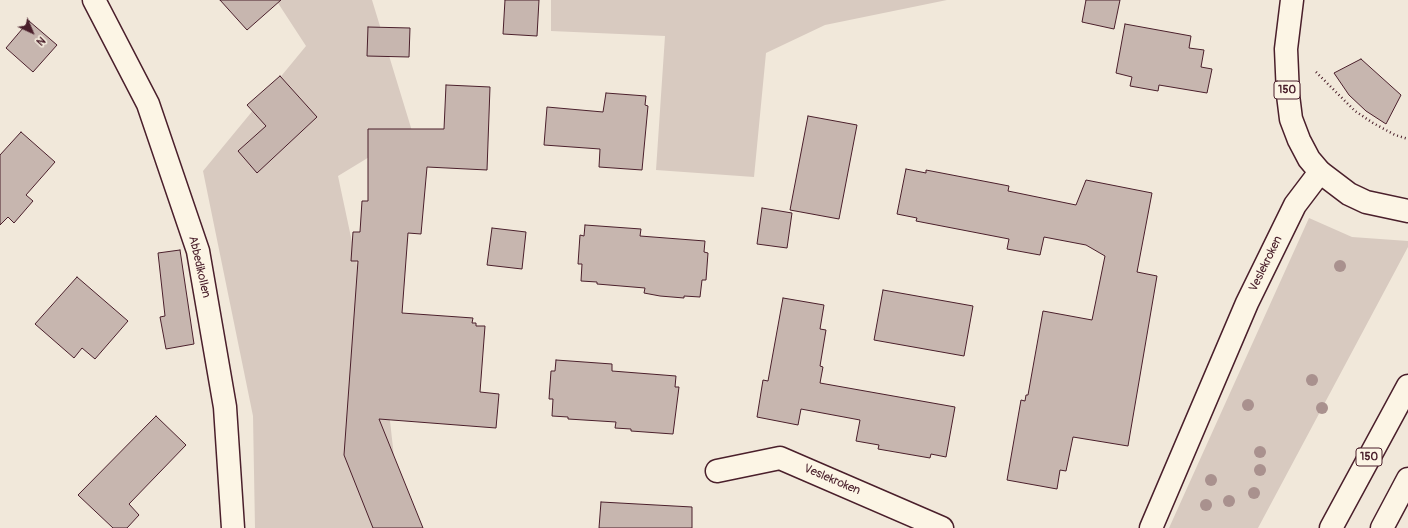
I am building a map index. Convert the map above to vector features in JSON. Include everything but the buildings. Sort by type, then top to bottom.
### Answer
[{"type":"main road","name":"Abbedikollen","points":[[94,0],[148,104],[198,251],[225,407],[233,528]]},
{"type":"main road","name":"150","points":[[1292,0],[1286,49],[1287,81],[1291,119],[1298,140],[1309,159],[1320,172],[1349,194],[1366,202],[1408,211]]},
{"type":"main road","name":"Veslekroken","points":[[1151,528],[1247,303],[1295,204],[1320,172]]},
{"type":"main road","name":"150","points":[[1330,528],[1408,386]]},
{"type":"main road","name":"Veslekroken","points":[[717,471],[780,458],[942,528]]},
{"type":"main road","points":[[1382,528],[1408,479]]},
{"type":"path","points":[[1312,67],[1355,111],[1395,135],[1408,139]]},
{"type":"shaded area","points":[[276,0],[372,0],[412,131],[338,176],[390,421],[402,528],[255,528],[253,416],[203,171],[306,46]]},
{"type":"shaded area","points":[[551,0],[947,0],[825,25],[766,53],[754,177],[656,170],[665,36],[551,31]]},
{"type":"shaded area","points":[[1309,218],[1352,237],[1408,241],[1408,247],[1258,528],[1169,528]]}]
